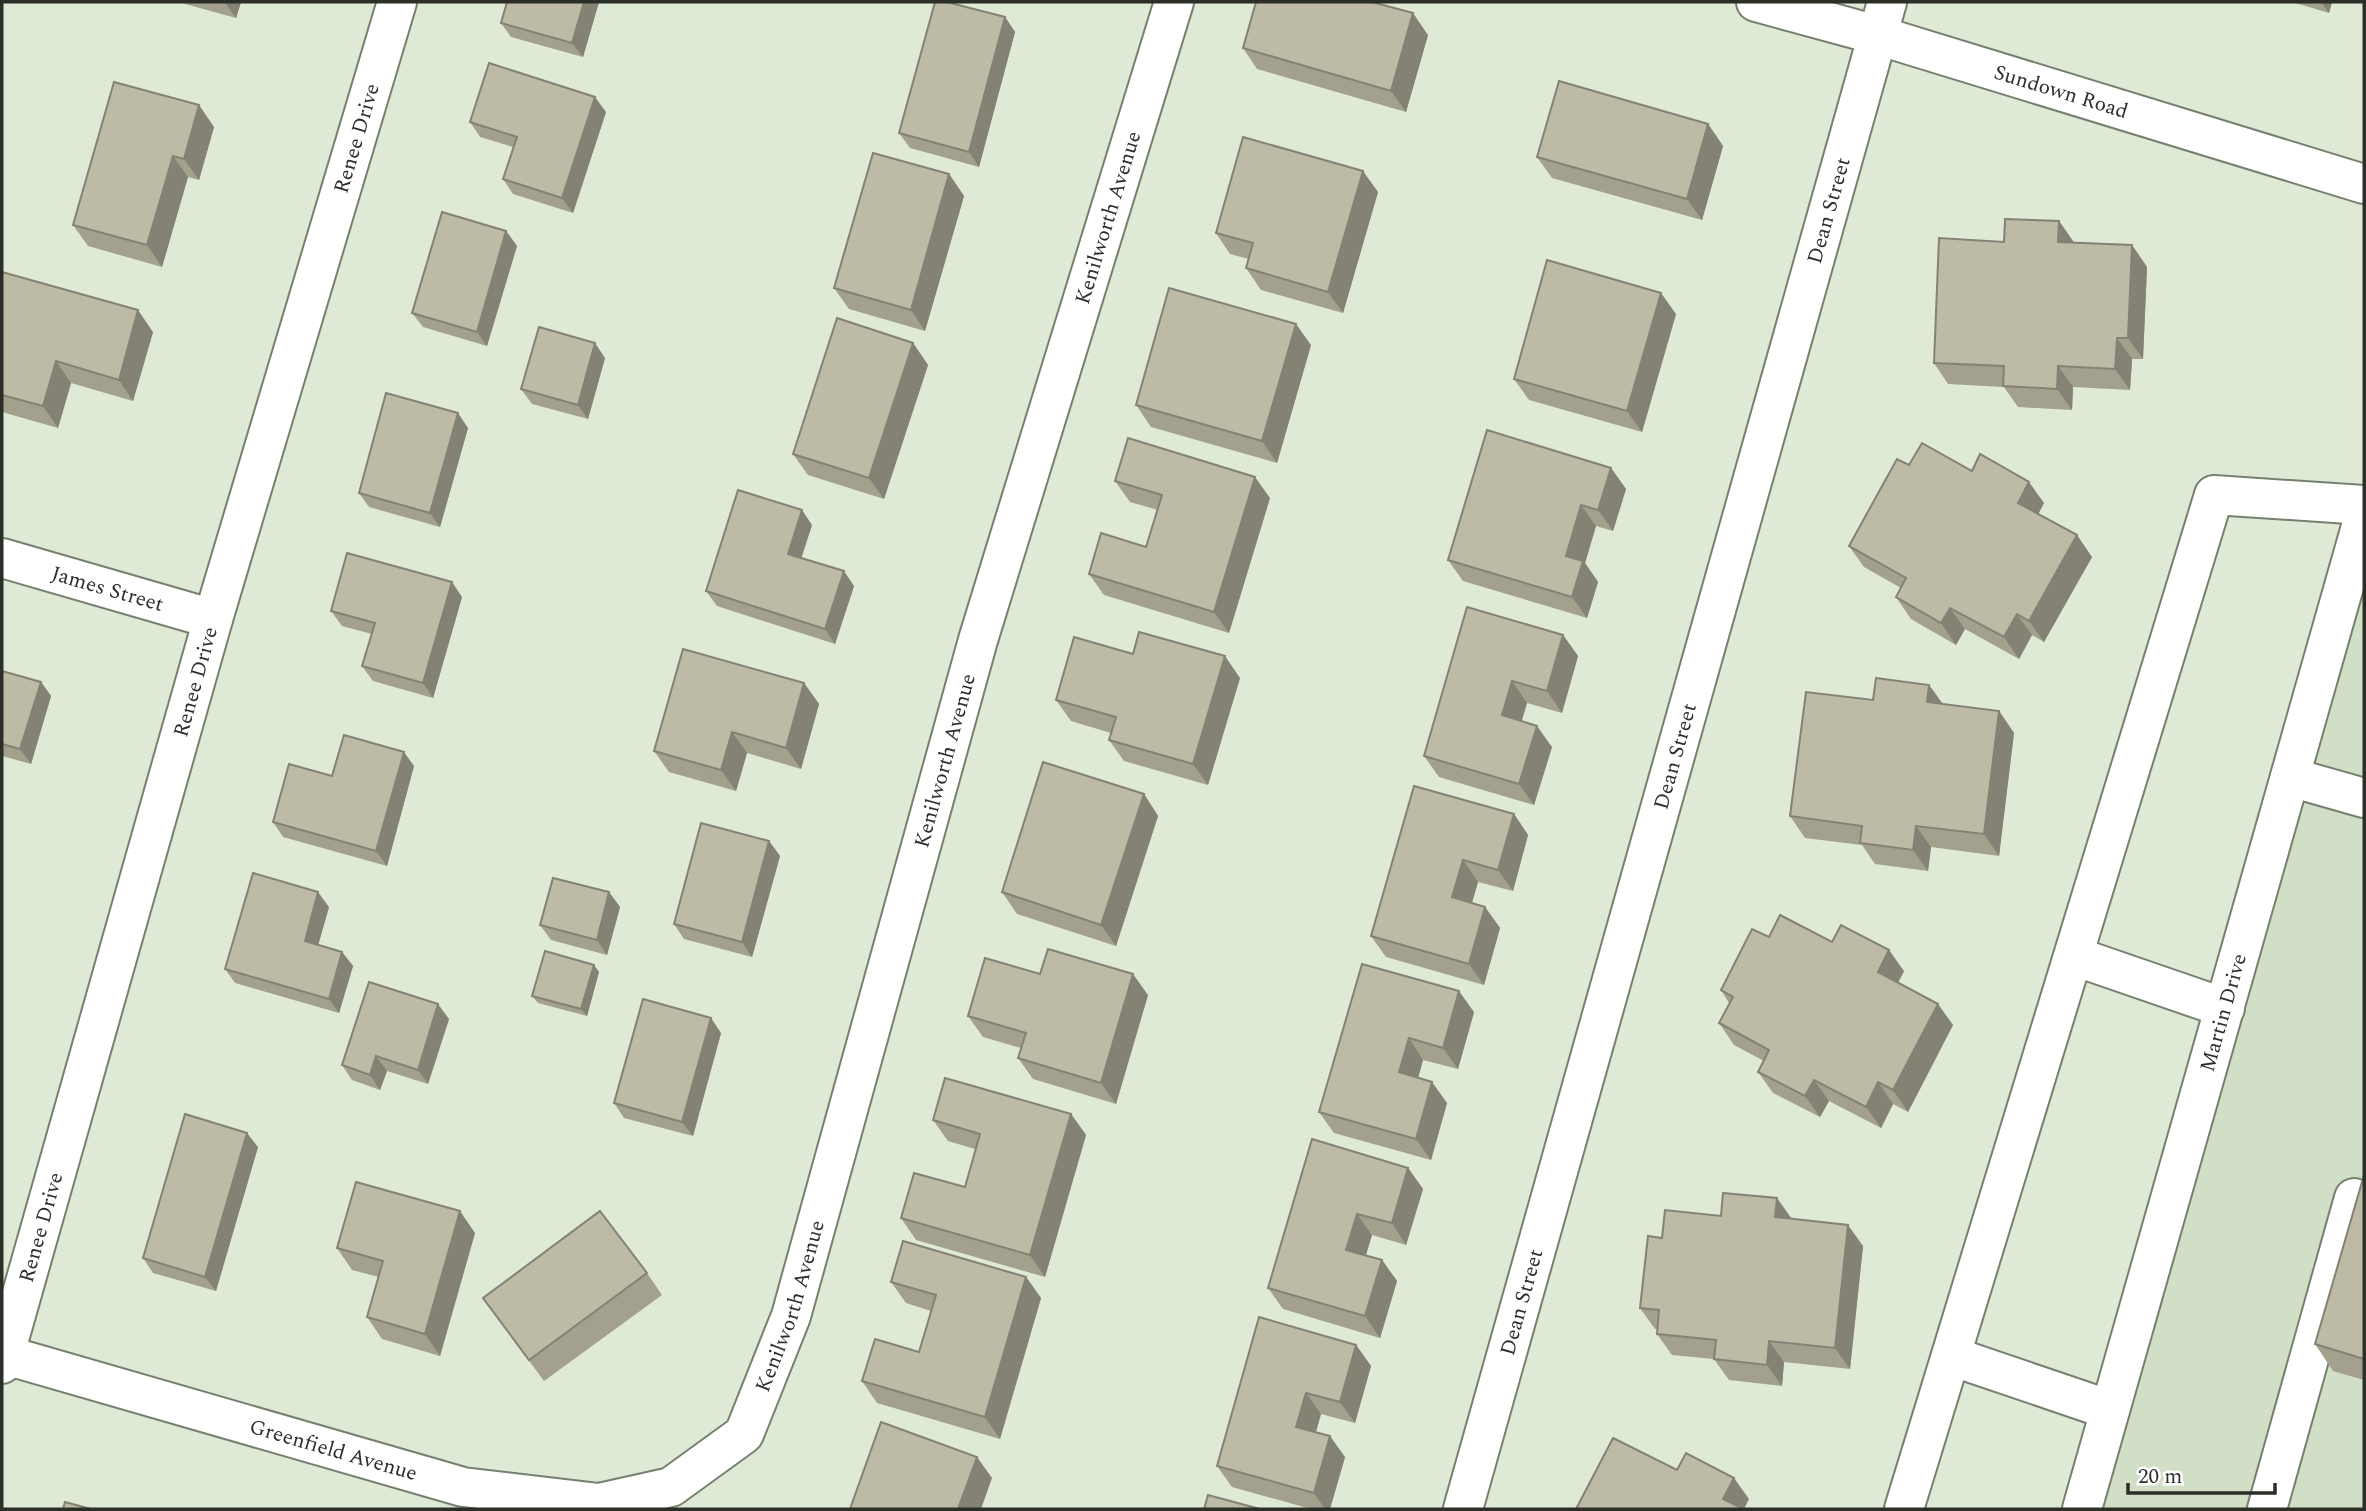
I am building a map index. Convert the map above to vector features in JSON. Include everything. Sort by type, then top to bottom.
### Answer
[{"type":"street","name":"Renee Drive","points":[[3,1357],[213,619],[397,2]]},
{"type":"street","name":"Kenilworth Avenue","points":[[671,1487],[744,1434],[790,1316],[978,640],[1174,2]]},
{"type":"street","name":"Sundown Road","points":[[1756,2],[1882,18],[2364,184]]},
{"type":"street","name":"Dean Street","points":[[1463,1509],[1882,18]]},
{"type":"street","points":[[1904,1509],[2214,495],[2364,505]]},
{"type":"street","name":"Martin Drive","points":[[2082,1509],[2364,516]]},
{"type":"street","name":"James Street","points":[[2,558],[213,619]]},
{"type":"street","points":[[2290,777],[2364,798]]},
{"type":"street","points":[[2074,956],[2225,1008]]},
{"type":"street","points":[[2267,1509],[2354,1198]]},
{"type":"street","points":[[1951,1356],[2110,1410]]},
{"type":"street","name":"Greenfield Avenue","points":[[3,1357],[463,1487],[599,1503],[671,1487]]},
{"type":"shaded area","points":[[2364,535],[2364,1509],[2063,1509]]},
{"type":"building","points":[[507,2],[584,2],[572,43],[501,23]]},
{"type":"building","points":[[935,2],[947,2],[1005,17],[969,152],[899,133]]},
{"type":"building","points":[[1256,2],[1372,2],[1413,13],[1391,91],[1243,48]]},
{"type":"building","points":[[489,63],[595,97],[562,198],[503,179],[517,137],[470,122]]},
{"type":"building","points":[[1559,81],[1708,124],[1687,199],[1537,157]]},
{"type":"building","points":[[114,82],[199,105],[184,159],[173,156],[147,245],[73,225]]},
{"type":"building","points":[[1243,137],[1363,171],[1328,292],[1246,268],[1253,243],[1216,233]]},
{"type":"building","points":[[873,153],[949,174],[911,310],[834,288]]},
{"type":"building","points":[[442,212],[506,231],[477,332],[412,313]]},
{"type":"building","points":[[2005,219],[2059,221],[2058,242],[2132,245],[2128,338],[2117,338],[2115,369],[2058,366],[2057,389],[2003,386],[2004,366],[1934,363],[1939,238],[2004,242]]},
{"type":"building","points":[[1547,260],[1661,293],[1627,411],[1514,379]]},
{"type":"building","points":[[2,272],[138,310],[119,380],[56,361],[43,406],[2,395]]},
{"type":"building","points":[[1169,288],[1296,324],[1262,441],[1136,405]]},
{"type":"building","points":[[837,318],[913,343],[869,478],[793,454]]},
{"type":"building","points":[[539,327],[595,343],[578,405],[521,389]]},
{"type":"building","points":[[386,393],[458,413],[430,513],[359,493]]},
{"type":"building","points":[[1487,430],[1611,468],[1598,510],[1581,505],[1566,556],[1583,561],[1572,597],[1448,560]]},
{"type":"building","points":[[1128,438],[1255,477],[1214,612],[1089,574],[1101,533],[1146,547],[1162,495],[1115,481]]},
{"type":"building","points":[[1922,443],[1972,471],[1980,454],[2029,482],[2018,503],[2077,535],[2029,621],[2017,614],[2004,637],[1950,608],[1941,623],[1896,597],[1906,578],[1849,546],[1897,459],[1909,465]]},
{"type":"building","points":[[738,490],[802,510],[788,554],[844,571],[825,629],[706,591]]},
{"type":"building","points":[[347,553],[452,582],[423,683],[362,666],[375,623],[331,611]]},
{"type":"building","points":[[1467,607],[1563,635],[1547,691],[1512,681],[1502,715],[1537,726],[1519,784],[1424,756]]},
{"type":"building","points":[[1139,632],[1225,656],[1193,764],[1109,740],[1116,717],[1056,700],[1074,637],[1133,654]]},
{"type":"building","points":[[683,649],[804,683],[786,748],[732,732],[721,770],[654,751]]},
{"type":"building","points":[[2,671],[41,682],[20,749],[2,744]]},
{"type":"building","points":[[1876,678],[1929,685],[1927,702],[1999,711],[1984,834],[1916,826],[1913,850],[1860,843],[1862,826],[1790,816],[1806,692],[1873,700]]},
{"type":"building","points":[[344,735],[404,752],[376,851],[273,822],[289,764],[332,776]]},
{"type":"building","points":[[1043,762],[1144,794],[1101,925],[1002,892]]},
{"type":"building","points":[[1414,786],[1514,814],[1498,870],[1463,860],[1452,897],[1485,907],[1469,964],[1371,936]]},
{"type":"building","points":[[701,823],[769,841],[742,942],[674,924]]},
{"type":"building","points":[[253,873],[318,892],[305,941],[342,952],[329,999],[225,969]]},
{"type":"building","points":[[553,878],[609,892],[597,940],[540,925]]},
{"type":"building","points":[[1780,915],[1832,942],[1841,925],[1889,950],[1878,972],[1938,1004],[1893,1090],[1878,1082],[1866,1107],[1814,1080],[1805,1096],[1758,1072],[1769,1050],[1719,1023],[1733,997],[1721,990],[1752,929],[1769,937]]},
{"type":"building","points":[[1048,949],[1133,974],[1101,1083],[1018,1058],[1026,1033],[968,1016],[985,958],[1040,974]]},
{"type":"building","points":[[545,951],[594,965],[581,1009],[532,996]]},
{"type":"building","points":[[1362,964],[1459,991],[1443,1048],[1409,1038],[1399,1072],[1432,1082],[1416,1139],[1319,1112]]},
{"type":"building","points":[[369,982],[438,1004],[418,1070],[376,1056],[370,1075],[342,1065]]},
{"type":"building","points":[[643,999],[711,1018],[682,1122],[614,1103]]},
{"type":"building","points":[[945,1078],[1071,1114],[1030,1255],[901,1218],[914,1173],[965,1187],[980,1134],[933,1120]]},
{"type":"building","points":[[185,1114],[247,1133],[205,1277],[143,1258]]},
{"type":"building","points":[[1312,1139],[1408,1168],[1392,1223],[1357,1214],[1346,1250],[1382,1260],[1365,1316],[1268,1288]]},
{"type":"building","points":[[2364,1175],[2364,1359],[2315,1344]]},
{"type":"building","points":[[356,1182],[460,1211],[425,1334],[367,1317],[383,1261],[337,1248]]},
{"type":"building","points":[[1723,1193],[1777,1198],[1775,1217],[1848,1225],[1835,1348],[1769,1341],[1767,1365],[1714,1359],[1716,1340],[1657,1334],[1659,1310],[1640,1308],[1648,1236],[1662,1238],[1665,1210],[1721,1216]]},
{"type":"building","points":[[600,1211],[647,1273],[529,1360],[483,1298]]},
{"type":"building","points":[[903,1241],[1026,1277],[985,1417],[862,1381],[875,1339],[919,1352],[936,1295],[891,1282]]},
{"type":"building","points":[[1259,1317],[1356,1345],[1340,1402],[1306,1393],[1296,1427],[1330,1436],[1314,1493],[1217,1466]]},
{"type":"building","points":[[881,1422],[977,1457],[958,1509],[850,1509]]},
{"type":"building","points":[[1613,1438],[1677,1470],[1686,1453],[1734,1478],[1723,1499],[1744,1509],[1576,1509]]},
{"type":"building","points":[[1208,1495],[1260,1509],[1204,1509]]},
{"type":"building","points":[[65,1502],[91,1509],[63,1509]]}]
